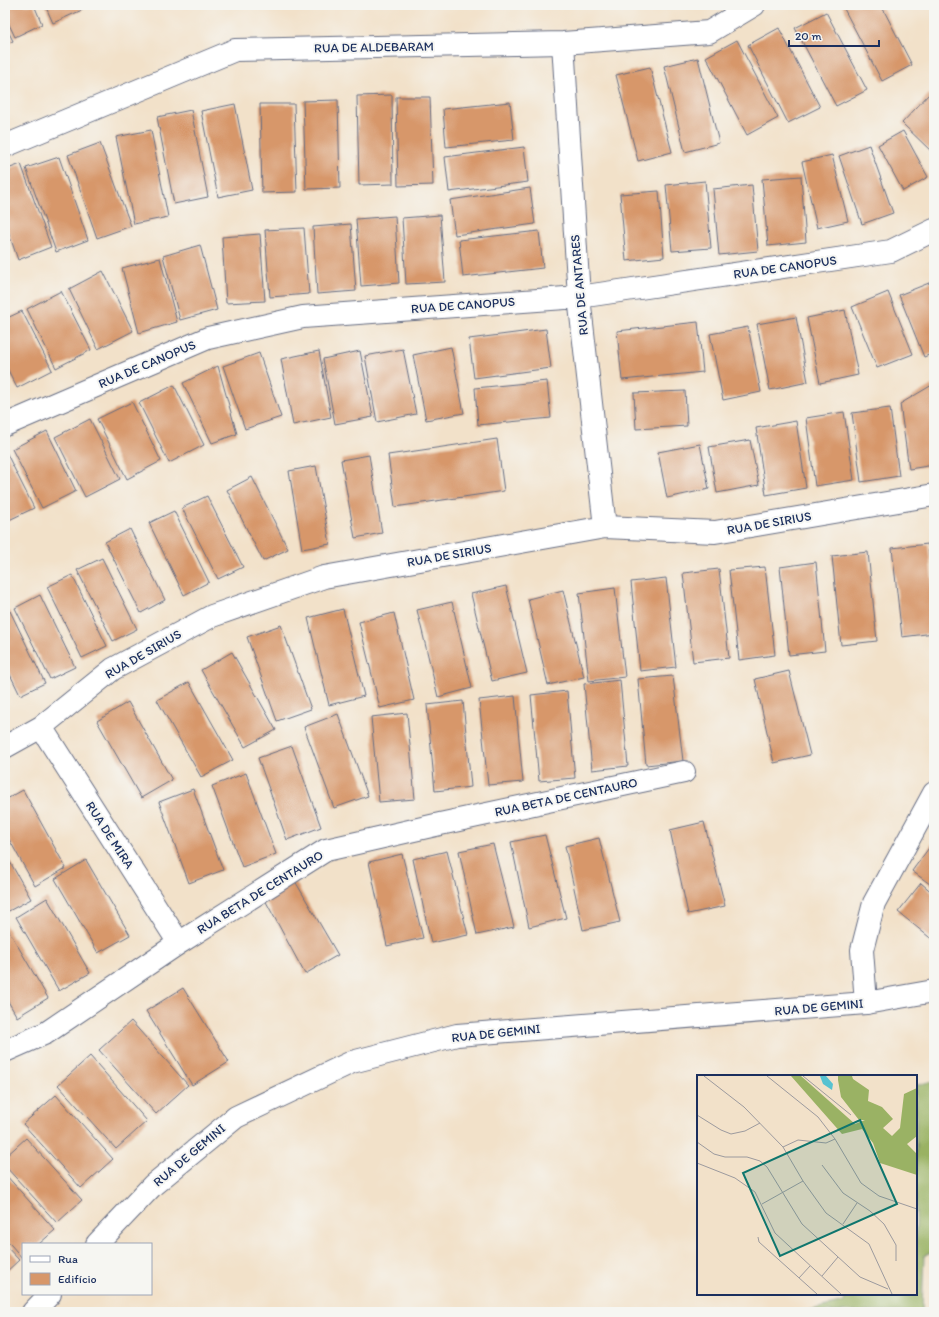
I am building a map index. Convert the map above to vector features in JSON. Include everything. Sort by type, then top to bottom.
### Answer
[{"type":"street","name":"RUA DE ALDEBARAM","points":[[5,146],[235,50],[563,43],[709,32],[754,5]]},
{"type":"street","name":"RUA DE ANTARES","points":[[563,43],[579,297],[606,527]]},
{"type":"street","name":"RUA DE CANOPUS","points":[[5,426],[208,338],[303,317],[579,297],[890,251],[934,230]]},
{"type":"street","name":"RUA DE SIRIUS","points":[[5,747],[41,727],[113,669],[212,616],[324,577],[606,527],[715,532],[934,495]]},
{"type":"street","name":"RUA DE MIRA","points":[[41,727],[179,943]]},
{"type":"street","name":"RUA BETA DE CENTAURO","points":[[5,1051],[46,1033],[179,943],[326,850],[684,772]]},
{"type":"street","points":[[866,1003],[862,950],[874,903],[934,793]]},
{"type":"street","name":"RUA DE GEMINI","points":[[98,1243],[153,1184],[236,1117],[352,1062],[457,1034],[866,1003],[934,991]]},
{"type":"street","points":[[33,1312],[49,1295]]},
{"type":"green space","points":[[934,1081],[934,1252],[924,1256],[922,1312],[802,1312],[844,1302],[846,1295],[917,1295],[917,1085]]},
{"type":"building","points":[[5,5],[34,5],[42,24],[15,37],[5,16]]},
{"type":"building","points":[[45,5],[79,5],[82,10],[53,23]]},
{"type":"building","points":[[842,5],[881,5],[912,65],[882,81]]},
{"type":"building","points":[[826,12],[867,90],[836,106],[795,28]]},
{"type":"building","points":[[5,25],[13,41],[5,45]]},
{"type":"building","points":[[779,28],[820,107],[788,123],[748,45]]},
{"type":"building","points":[[737,40],[778,118],[747,135],[706,57]]},
{"type":"building","points":[[698,58],[719,143],[685,152],[664,66]]},
{"type":"building","points":[[650,67],[672,152],[638,161],[616,75]]},
{"type":"building","points":[[929,94],[934,99],[934,154],[902,123]]},
{"type":"building","points":[[392,95],[393,184],[359,185],[357,96]]},
{"type":"building","points":[[396,97],[430,97],[433,185],[398,186]]},
{"type":"building","points":[[338,100],[340,188],[306,189],[303,101]]},
{"type":"building","points":[[510,102],[514,140],[446,147],[443,109]]},
{"type":"building","points":[[235,104],[252,190],[218,197],[201,111]]},
{"type":"building","points":[[260,104],[294,104],[297,192],[262,193]]},
{"type":"building","points":[[191,110],[208,197],[174,204],[157,117]]},
{"type":"building","points":[[151,130],[168,217],[134,224],[116,137]]},
{"type":"building","points":[[903,131],[928,177],[903,191],[878,145]]},
{"type":"building","points":[[100,143],[131,226],[97,238],[68,155]]},
{"type":"building","points":[[869,145],[893,213],[862,224],[839,156]]},
{"type":"building","points":[[524,147],[528,182],[449,192],[445,157]]},
{"type":"building","points":[[832,155],[848,221],[817,228],[802,162]]},
{"type":"building","points":[[59,157],[88,240],[56,252],[26,168]]},
{"type":"building","points":[[21,164],[51,247],[18,260],[5,222],[5,170]]},
{"type":"building","points":[[801,176],[806,242],[768,246],[762,179]]},
{"type":"building","points":[[705,181],[711,248],[672,251],[666,185]]},
{"type":"building","points":[[752,185],[758,251],[719,255],[713,189]]},
{"type":"building","points":[[530,188],[535,224],[455,235],[450,200]]},
{"type":"building","points":[[659,191],[664,257],[626,261],[620,194]]},
{"type":"building","points":[[440,215],[445,282],[406,284],[402,218]]},
{"type":"building","points":[[395,216],[399,283],[361,286],[356,219]]},
{"type":"building","points":[[351,224],[356,291],[317,294],[313,227]]},
{"type":"building","points":[[304,228],[309,294],[270,297],[265,230]]},
{"type":"building","points":[[539,231],[543,268],[463,277],[459,240]]},
{"type":"building","points":[[260,234],[265,301],[226,303],[222,237]]},
{"type":"building","points":[[200,245],[217,310],[180,320],[163,256]]},
{"type":"building","points":[[160,258],[177,322],[139,333],[122,268]]},
{"type":"building","points":[[103,271],[133,331],[98,349],[69,289]]},
{"type":"building","points":[[934,281],[934,353],[924,357],[899,295]]},
{"type":"building","points":[[61,291],[91,350],[56,368],[27,309]]},
{"type":"building","points":[[888,292],[913,354],[877,368],[852,307]]},
{"type":"building","points":[[845,310],[858,375],[820,383],[807,318]]},
{"type":"building","points":[[22,311],[52,370],[17,388],[5,364],[5,319]]},
{"type":"building","points":[[796,317],[808,382],[770,390],[757,324]]},
{"type":"building","points":[[698,322],[703,372],[622,380],[617,331]]},
{"type":"building","points":[[748,327],[761,392],[723,400],[710,334]]},
{"type":"building","points":[[546,329],[551,368],[474,378],[469,339]]},
{"type":"building","points":[[451,347],[464,413],[426,420],[413,355]]},
{"type":"building","points":[[403,349],[416,414],[377,422],[365,356]]},
{"type":"building","points":[[319,351],[331,417],[293,425],[281,359]]},
{"type":"building","points":[[360,351],[373,417],[335,424],[323,359]]},
{"type":"building","points":[[259,353],[281,417],[245,429],[223,366]]},
{"type":"building","points":[[218,366],[237,434],[212,443],[183,383]]},
{"type":"building","points":[[547,381],[551,418],[478,425],[475,388]]},
{"type":"building","points":[[174,385],[204,445],[169,463],[139,403]]},
{"type":"building","points":[[932,385],[934,393],[934,465],[909,469],[900,404]]},
{"type":"building","points":[[685,391],[687,426],[636,429],[634,393]]},
{"type":"building","points":[[132,402],[161,461],[127,479],[97,419]]},
{"type":"building","points":[[890,408],[899,476],[861,482],[852,413]]},
{"type":"building","points":[[844,412],[854,480],[815,486],[806,418]]},
{"type":"building","points":[[90,419],[120,479],[85,497],[55,437]]},
{"type":"building","points":[[796,421],[806,488],[766,495],[756,428]]},
{"type":"building","points":[[47,431],[76,491],[42,508],[12,449]]},
{"type":"building","points":[[497,439],[504,491],[395,507],[388,455]]},
{"type":"building","points":[[750,440],[759,485],[717,493],[709,447]]},
{"type":"building","points":[[700,444],[709,489],[667,498],[658,452]]},
{"type":"building","points":[[5,450],[34,508],[5,522]]},
{"type":"building","points":[[369,455],[382,533],[355,538],[341,460]]},
{"type":"building","points":[[316,466],[330,544],[302,549],[289,471]]},
{"type":"building","points":[[252,477],[288,549],[263,561],[227,490]]},
{"type":"building","points":[[207,496],[243,567],[218,579],[182,508]]},
{"type":"building","points":[[174,511],[209,582],[184,595],[149,523]]},
{"type":"building","points":[[130,529],[165,600],[141,613],[105,542]]},
{"type":"building","points":[[928,544],[934,598],[934,633],[902,637],[892,548]]},
{"type":"building","points":[[868,552],[877,641],[841,645],[832,556]]},
{"type":"building","points":[[102,558],[137,629],[113,641],[77,570]]},
{"type":"building","points":[[816,562],[825,651],[789,655],[780,567]]},
{"type":"building","points":[[765,567],[775,655],[739,660],[729,570]]},
{"type":"building","points":[[719,569],[729,658],[693,662],[683,573]]},
{"type":"building","points":[[72,575],[107,646],[82,658],[47,587]]},
{"type":"building","points":[[666,578],[676,667],[640,671],[631,582]]},
{"type":"building","points":[[506,586],[527,673],[492,681],[471,594]]},
{"type":"building","points":[[615,588],[625,677],[589,681],[579,593]]},
{"type":"building","points":[[563,590],[584,677],[548,685],[528,599]]},
{"type":"building","points":[[40,595],[75,667],[50,679],[15,608]]},
{"type":"building","points":[[452,602],[472,688],[438,697],[417,610]]},
{"type":"building","points":[[343,609],[364,696],[329,705],[308,618]]},
{"type":"building","points":[[10,611],[45,683],[20,695],[5,664],[5,614]]},
{"type":"building","points":[[394,613],[414,700],[380,708],[359,622]]},
{"type":"building","points":[[281,625],[311,709],[277,721],[247,637]]},
{"type":"building","points":[[232,652],[276,730],[245,747],[201,670]]},
{"type":"building","points":[[789,671],[810,755],[774,763],[755,679]]},
{"type":"building","points":[[673,676],[683,761],[646,765],[638,679]]},
{"type":"building","points":[[620,680],[628,766],[592,770],[584,684]]},
{"type":"building","points":[[189,682],[233,760],[201,777],[157,700]]},
{"type":"building","points":[[567,691],[575,778],[539,781],[531,695]]},
{"type":"building","points":[[515,696],[523,782],[488,785],[479,700]]},
{"type":"building","points":[[463,701],[471,787],[435,791],[427,705]]},
{"type":"building","points":[[128,702],[172,780],[141,798],[97,721]]},
{"type":"building","points":[[407,713],[415,799],[379,802],[371,717]]},
{"type":"building","points":[[338,714],[368,796],[334,808],[304,727]]},
{"type":"building","points":[[292,746],[321,827],[287,840],[258,758]]},
{"type":"building","points":[[246,773],[276,854],[242,867],[212,786]]},
{"type":"building","points":[[193,789],[223,870],[189,883],[159,802]]},
{"type":"building","points":[[23,790],[66,868],[35,886],[5,832],[5,800]]},
{"type":"building","points":[[704,822],[725,906],[688,914],[670,830]]},
{"type":"building","points":[[545,835],[566,918],[529,927],[511,842]]},
{"type":"building","points":[[599,838],[620,922],[583,930],[565,846]]},
{"type":"building","points":[[934,841],[934,887],[912,871]]},
{"type":"building","points":[[493,844],[514,927],[477,935],[459,851]]},
{"type":"building","points":[[447,851],[468,935],[431,943],[413,859]]},
{"type":"building","points":[[5,853],[31,899],[5,913]]},
{"type":"building","points":[[402,854],[423,938],[387,946],[369,862]]},
{"type":"building","points":[[86,860],[130,935],[98,953],[55,879]]},
{"type":"building","points":[[295,881],[338,955],[305,974],[264,898]]},
{"type":"building","points":[[921,883],[934,894],[934,941],[898,912]]},
{"type":"building","points":[[47,898],[90,973],[59,991],[16,917]]},
{"type":"building","points":[[5,924],[48,998],[17,1017],[5,996]]},
{"type":"building","points":[[183,988],[229,1062],[192,1085],[146,1011]]},
{"type":"building","points":[[131,1021],[188,1085],[156,1114],[99,1050]]},
{"type":"building","points":[[90,1056],[147,1121],[116,1149],[58,1085]]},
{"type":"building","points":[[56,1095],[113,1159],[81,1188],[23,1124]]},
{"type":"building","points":[[26,1138],[82,1200],[57,1223],[5,1166],[5,1157]]},
{"type":"building","points":[[5,1174],[55,1230],[40,1243],[22,1243],[22,1258],[5,1238]]},
{"type":"building","points":[[5,1245],[19,1260],[5,1273]]}]
